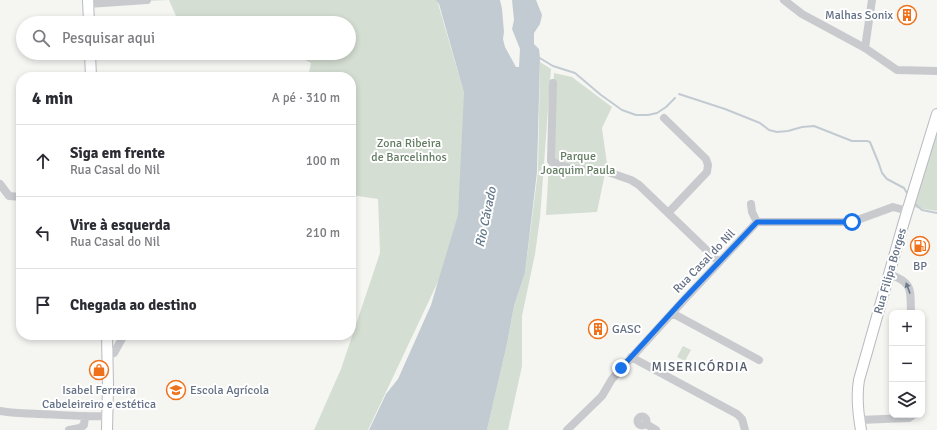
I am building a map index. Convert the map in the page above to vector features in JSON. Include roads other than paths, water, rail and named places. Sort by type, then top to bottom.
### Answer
[{"type":"main road","points":[[88,2],[89,16]]},
{"type":"main road","points":[[90,60],[91,72]]},
{"type":"main road","name":"Rua Filipa Borges","points":[[860,425],[857,404],[859,380],[937,114]]},
{"type":"main road","points":[[107,340],[107,430]]},
{"type":"street","points":[[88,2],[147,0]]},
{"type":"street","points":[[784,0],[802,14],[865,48],[897,70],[937,71]]},
{"type":"street","points":[[865,48],[872,0]]},
{"type":"street","points":[[553,83],[551,162],[574,169],[608,172],[631,180],[639,185],[719,262]]},
{"type":"street","points":[[664,118],[706,159],[708,165],[707,172],[668,213]]},
{"type":"street","points":[[0,184],[8,196],[16,197]]},
{"type":"street","points":[[751,204],[752,212],[757,222],[852,222],[893,207],[908,211]]},
{"type":"street","name":"Rua Casal do Nil","points":[[567,430],[602,396],[612,379],[631,357],[757,222]]},
{"type":"street","points":[[889,274],[905,281],[909,286],[911,310]]},
{"type":"street","points":[[672,312],[759,360]]},
{"type":"street","points":[[108,356],[114,353],[121,340]]},
{"type":"street","points":[[631,357],[737,414],[742,419],[745,430]]},
{"type":"street","points":[[0,411],[107,416]]},
{"type":"street","points":[[69,430],[80,428],[84,425],[85,416]]},
{"type":"street","points":[[860,425],[909,418]]},
{"type":"street","points":[[642,427],[656,430]]},
{"type":"water","name":"Rio Cávado","points":[[436,0],[500,0],[504,32],[503,39],[505,47],[516,67],[519,67],[520,49],[512,29],[514,20],[512,0],[536,0],[542,15],[540,24],[534,33],[534,44],[539,49],[540,58],[537,172],[525,273],[514,306],[507,344],[487,430],[369,430],[386,394],[398,379],[431,305],[458,215],[464,93],[439,4]]},
{"type":"waterway","points":[[538,57],[553,66],[575,73],[601,95],[622,110],[636,115],[657,113],[675,98]]},
{"type":"waterway","points":[[679,94],[725,109],[760,123],[769,130],[777,132],[814,126],[852,141],[870,142],[882,173],[887,179],[904,188],[907,193]]},
{"type":"waterway","points":[[915,204],[922,210],[937,213]]},
{"type":"place","name":"Malhas Sonix","points":[[907,15]]},
{"type":"place","name":"BP","points":[[920,246]]},
{"type":"place","name":"GASC","points":[[598,329]]},
{"type":"place","name":"Isabel Ferreira Cabeleireiro e estética","points":[[99,370]]},
{"type":"place","name":"Escola Agrícola","points":[[176,390]]},
{"type":"district","name":"MISERICÓRDIA","points":[[700,366]]},
{"type":"park label","name":"Zona Ribeira de Barcelinhos","points":[[409,150]]},
{"type":"park label","name":"Parque Joaquim Paula","points":[[578,163]]}]
